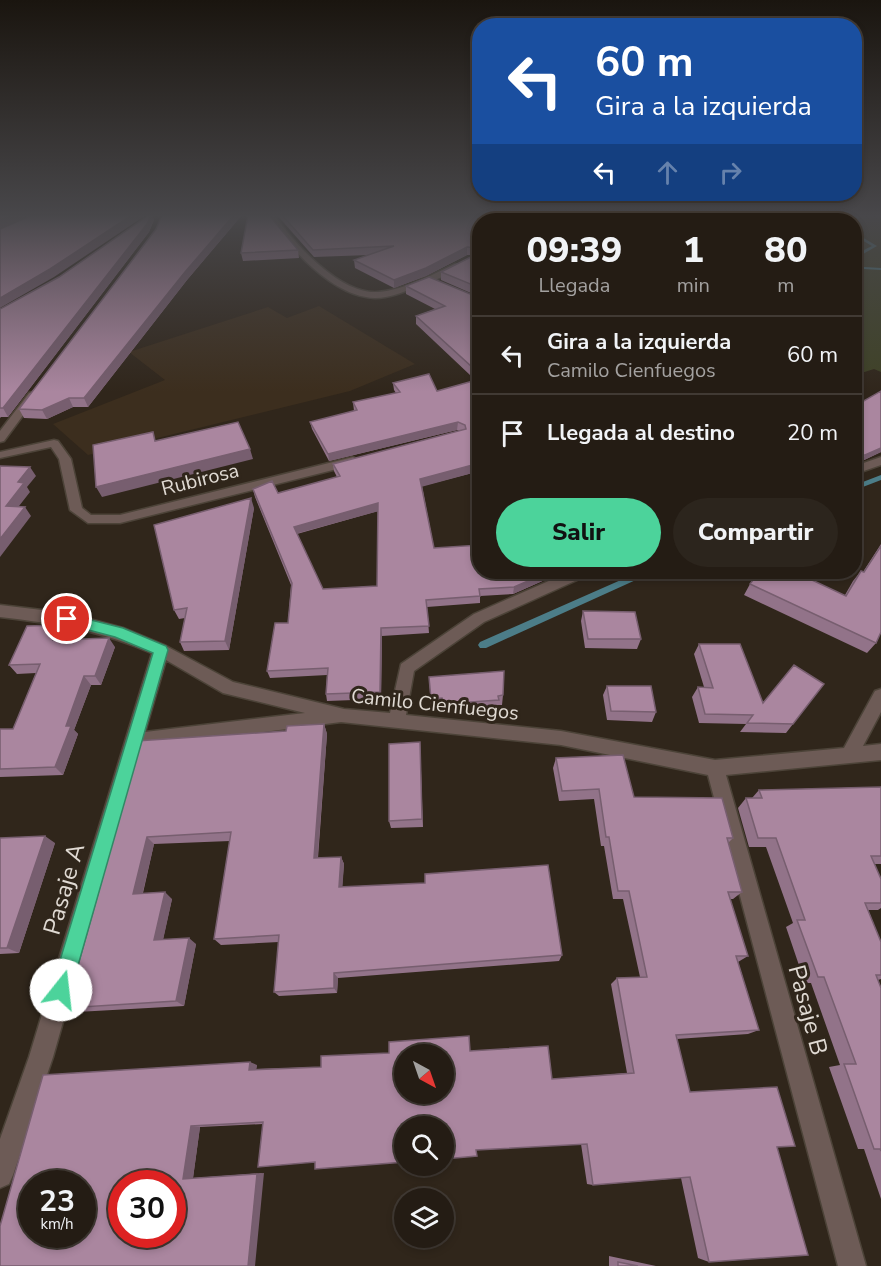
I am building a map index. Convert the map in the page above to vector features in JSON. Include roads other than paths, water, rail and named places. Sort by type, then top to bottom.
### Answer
[{"type":"street","points":[[328,274],[350,290],[373,296],[404,289],[438,274]]},
{"type":"street","points":[[427,279],[438,284]]},
{"type":"street","points":[[0,439],[42,382]]},
{"type":"street","name":"Rubirosa","points":[[0,455],[54,443],[65,459],[76,510],[88,519],[120,519],[370,457]]},
{"type":"street","points":[[862,468],[881,461]]},
{"type":"street","points":[[397,720],[407,668],[479,618],[565,579]]},
{"type":"street","name":"Camilo Cienfuegos","points":[[0,610],[67,619],[118,632],[161,650],[229,688],[344,716],[561,738],[716,768],[881,752]]},
{"type":"street","name":"Pasaje A","points":[[0,1175],[40,1057],[161,650]]},
{"type":"street","points":[[849,755],[881,696]]},
{"type":"street","points":[[134,741],[344,716]]},
{"type":"street","name":"Pasaje B","points":[[716,768],[852,1266]]},
{"type":"waterway","points":[[862,485],[881,477]]},
{"type":"waterway","points":[[483,645],[630,579]]}]
